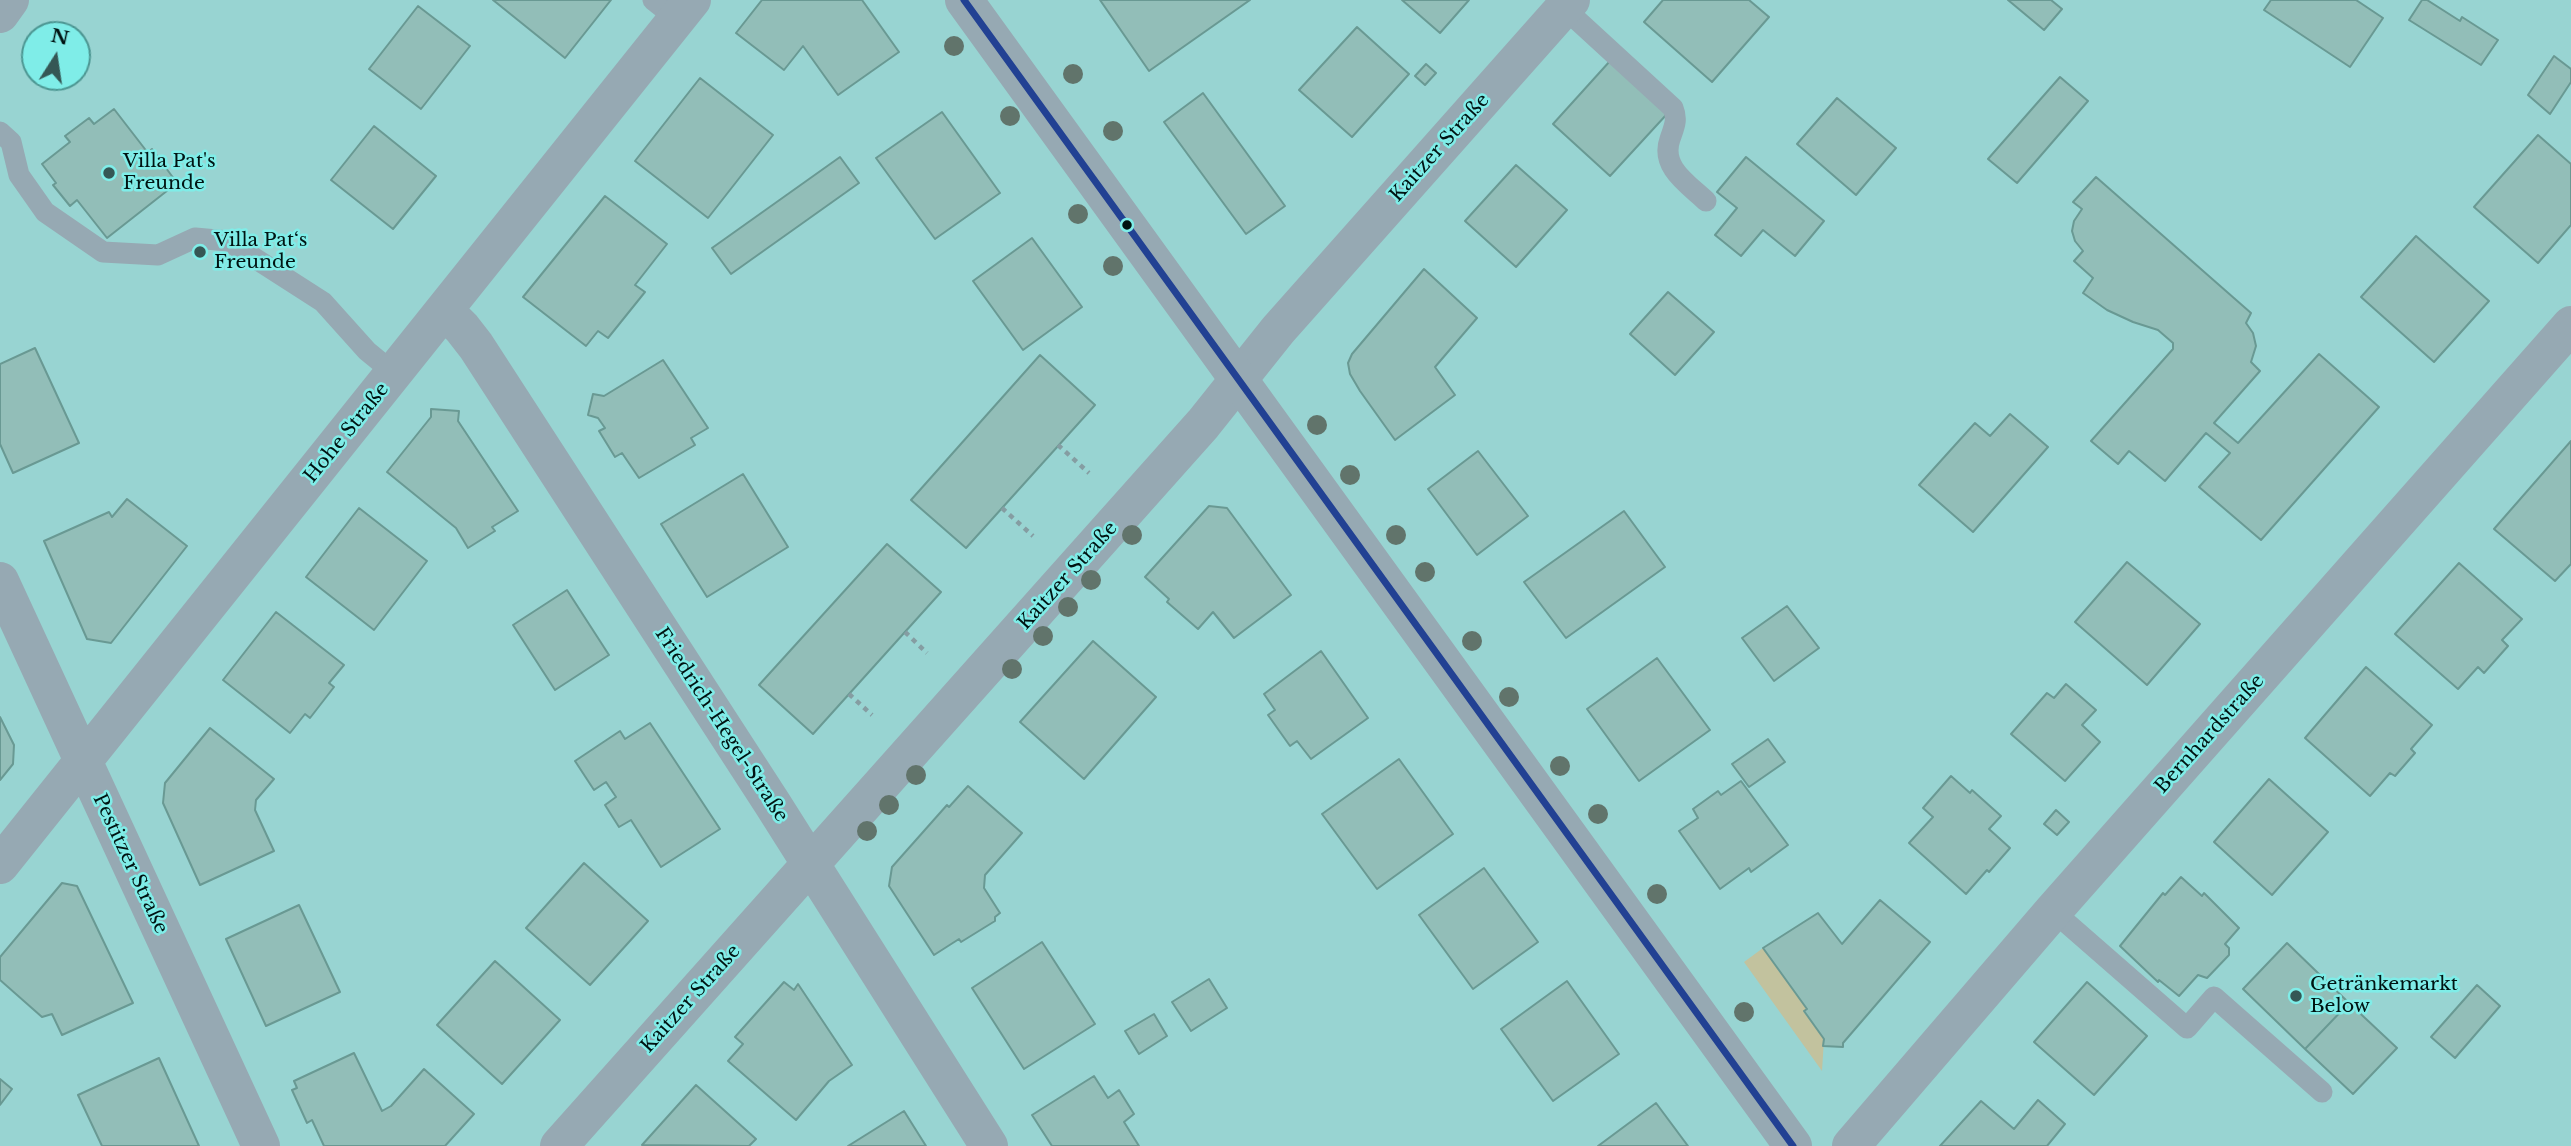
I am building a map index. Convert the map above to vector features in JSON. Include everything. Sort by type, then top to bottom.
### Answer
[{"type":"street","points":[[0,14],[10,0]]},
{"type":"street","points":[[964,0],[1793,1146]]},
{"type":"street","name":"Kaitzer Straße","points":[[559,1146],[1203,424],[1278,330],[1567,4]]},
{"type":"street","name":"Hohe Straße","points":[[0,865],[445,311],[674,6]]},
{"type":"street","name":"Friedrich-Hegel-Straße","points":[[445,311],[476,346],[989,1146]]},
{"type":"street","name":"Bernhardstraße","points":[[1851,1146],[2053,911],[2571,325]]},
{"type":"street","name":"Pestitzer Straße","points":[[0,581],[261,1146]]},
{"type":"lane","points":[[1567,4],[1674,108],[1676,117],[1667,146],[1668,160],[1676,173],[1706,201]]},
{"type":"lane","points":[[0,132],[11,142],[19,175],[45,212],[103,252],[158,255],[194,238],[228,242],[323,302],[367,351],[395,374]]},
{"type":"lane","points":[[2053,911],[2187,1028],[2214,998],[2322,1092]]},
{"type":"path","points":[[1058,445],[1089,473]]},
{"type":"path","points":[[1002,508],[1033,536]]},
{"type":"path","points":[[905,632],[927,653]]},
{"type":"path","points":[[849,694],[872,715]]},
{"type":"green space","points":[[1763,948],[1807,1009],[1804,1012],[1824,1039],[1822,1071],[1744,962]]},
{"type":"building","points":[[493,0],[611,0],[565,58]]},
{"type":"building","points":[[762,0],[862,0],[899,52],[838,95],[803,46],[784,70],[736,33]]},
{"type":"building","points":[[1100,0],[1250,0],[1149,71]]},
{"type":"building","points":[[1402,0],[1469,0],[1440,33]]},
{"type":"building","points":[[1663,0],[1749,0],[1769,17],[1712,82],[1644,22]]},
{"type":"building","points":[[2008,0],[2051,0],[2062,9],[2044,30]]},
{"type":"building","points":[[2271,0],[2356,0],[2383,18],[2350,67],[2264,10]]},
{"type":"building","points":[[2422,0],[2427,0],[2460,21],[2462,17],[2498,40],[2481,65],[2409,20]]},
{"type":"building","points":[[418,6],[470,46],[421,109],[369,69]]},
{"type":"building","points":[[1357,27],[1409,74],[1352,137],[1299,90]]},
{"type":"building","points":[[2554,56],[2571,69],[2571,82],[2550,114],[2528,95]]},
{"type":"building","points":[[1610,61],[1667,114],[1610,176],[1553,124]]},
{"type":"building","points":[[1426,64],[1436,73],[1425,85],[1415,76]]},
{"type":"building","points":[[2060,77],[2088,101],[2017,183],[1988,159]]},
{"type":"building","points":[[700,78],[773,135],[708,218],[635,161]]},
{"type":"building","points":[[1203,93],[1285,206],[1246,234],[1164,122]]},
{"type":"building","points":[[1837,98],[1896,148],[1856,195],[1797,144]]},
{"type":"building","name":"Villa Pat's Freunde","points":[[114,109],[148,153],[152,149],[177,183],[107,238],[77,200],[70,206],[53,185],[56,183],[42,164],[70,142],[65,136],[89,118],[94,124]]},
{"type":"building","points":[[942,112],[1000,193],[935,239],[876,158]]},
{"type":"building","points":[[374,126],[436,176],[393,229],[331,180]]},
{"type":"building","points":[[2538,135],[2571,164],[2571,225],[2538,263],[2474,207]]},
{"type":"building","points":[[840,157],[859,183],[731,274],[712,248]]},
{"type":"building","points":[[1746,157],[1824,221],[1795,256],[1763,230],[1741,256],[1715,235],[1737,208],[1717,192]]},
{"type":"building","points":[[1516,165],[1567,210],[1516,267],[1465,221]]},
{"type":"building","points":[[2096,177],[2251,313],[2246,323],[2253,333],[2256,346],[2251,362],[2260,371],[2214,423],[2238,443],[2319,354],[2379,407],[2261,540],[2199,487],[2230,453],[2206,433],[2165,481],[2129,451],[2118,464],[2091,441],[2173,349],[2173,343],[2158,330],[2107,310],[2083,293],[2093,278],[2074,261],[2083,251],[2075,241],[2072,231],[2074,221],[2082,209],[2073,202]]},
{"type":"building","points":[[605,196],[667,244],[635,285],[645,292],[608,338],[598,331],[586,346],[523,297]]},
{"type":"building","points":[[2416,236],[2489,301],[2434,362],[2361,297]]},
{"type":"building","points":[[1032,238],[1082,307],[1023,350],[973,281]]},
{"type":"building","points":[[1424,269],[1477,318],[1435,367],[1455,395],[1395,440],[1360,391],[1350,374],[1348,363],[1352,354]]},
{"type":"building","points":[[1668,292],[1714,332],[1675,375],[1630,334]]},
{"type":"building","points":[[35,348],[79,443],[13,473],[0,444],[0,364]]},
{"type":"building","points":[[1040,355],[1095,405],[966,548],[911,500]]},
{"type":"building","points":[[663,360],[708,428],[691,438],[695,445],[639,478],[622,453],[615,457],[599,431],[605,428],[598,418],[588,415],[593,394],[604,396]]},
{"type":"building","points":[[431,409],[459,411],[458,421],[518,511],[492,527],[495,531],[468,548],[456,528],[387,472],[431,417]]},
{"type":"building","points":[[2010,414],[2048,447],[1973,532],[1919,485],[1975,423],[1990,436]]},
{"type":"building","points":[[2571,441],[2571,564],[2555,581],[2494,529]]},
{"type":"building","points":[[1478,451],[1528,516],[1477,555],[1428,489]]},
{"type":"building","points":[[743,474],[788,547],[707,597],[661,524]]},
{"type":"building","points":[[127,499],[187,546],[111,643],[87,639],[44,541],[109,512],[112,517]]},
{"type":"building","points":[[1209,506],[1227,508],[1291,595],[1234,638],[1213,612],[1198,629],[1167,602],[1169,599],[1145,577]]},
{"type":"building","points":[[359,508],[427,561],[374,630],[306,577]]},
{"type":"building","points":[[1624,511],[1665,567],[1566,638],[1524,582]]},
{"type":"building","points":[[887,544],[941,592],[813,734],[759,685]]},
{"type":"building","points":[[2127,562],[2200,624],[2147,685],[2075,622]]},
{"type":"building","points":[[2459,563],[2522,619],[2502,640],[2508,646],[2484,673],[2478,667],[2458,689],[2395,634]]},
{"type":"building","points":[[567,590],[609,655],[555,690],[513,625]]},
{"type":"building","points":[[1787,606],[1819,648],[1774,681],[1742,638]]},
{"type":"building","points":[[276,612],[344,665],[329,683],[334,687],[310,718],[305,714],[290,733],[223,680]]},
{"type":"building","points":[[1093,641],[1156,697],[1084,779],[1020,722]]},
{"type":"building","points":[[1321,651],[1368,718],[1311,759],[1297,741],[1290,746],[1268,715],[1275,710],[1264,694]]},
{"type":"building","points":[[1657,658],[1710,730],[1639,781],[1587,709]]},
{"type":"building","points":[[2366,667],[2432,725],[2411,749],[2415,753],[2395,776],[2390,773],[2370,796],[2305,738]]},
{"type":"building","points":[[2066,684],[2096,710],[2082,725],[2100,742],[2065,781],[2011,734],[2047,693],[2054,698]]},
{"type":"building","points":[[0,717],[14,745],[13,764],[0,780]]},
{"type":"building","points":[[650,723],[720,829],[661,867],[631,820],[619,827],[605,805],[616,797],[606,782],[594,790],[575,761],[620,731],[625,739]]},
{"type":"building","points":[[210,728],[274,779],[256,800],[255,810],[274,851],[200,885],[163,803],[165,783]]},
{"type":"building","points":[[1768,739],[1785,762],[1749,787],[1732,764]]},
{"type":"building","points":[[1399,759],[1453,834],[1377,889],[1322,814]]},
{"type":"building","points":[[1951,776],[1970,793],[1972,790],[2001,816],[1989,829],[2010,848],[1966,894],[1909,843],[1933,817],[1923,808]]},
{"type":"building","points":[[2269,779],[2328,832],[2272,895],[2214,842]]},
{"type":"building","points":[[1741,781],[1788,845],[1751,872],[1749,868],[1720,889],[1679,831],[1698,818],[1693,809],[1718,791],[1721,795]]},
{"type":"building","points":[[968,786],[1022,833],[985,875],[984,888],[1000,913],[995,917],[995,921],[934,955],[889,886],[892,867],[947,805],[949,807]]},
{"type":"building","points":[[2056,810],[2069,822],[2057,835],[2044,824]]},
{"type":"building","points":[[584,863],[648,921],[590,985],[526,928]]},
{"type":"building","points":[[1484,868],[1538,942],[1473,989],[1419,915]]},
{"type":"building","points":[[2181,877],[2202,896],[2204,893],[2239,928],[2225,944],[2229,948],[2229,955],[2207,978],[2198,975],[2179,996],[2159,980],[2158,982],[2120,946],[2163,893],[2165,895]]},
{"type":"building","points":[[62,883],[77,886],[133,1003],[62,1035],[52,1014],[42,1017],[0,980],[0,957]]},
{"type":"building","points":[[1880,900],[1930,942],[1843,1043],[1843,1047],[1823,1046],[1824,1039],[1804,1011],[1807,1009],[1763,948],[1818,913],[1842,944]]},
{"type":"building","points":[[299,905],[340,992],[266,1026],[226,939]]},
{"type":"building","points":[[1042,942],[1095,1024],[1024,1069],[972,988]]},
{"type":"building","name":"Getränkemarkt Below","points":[[2287,943],[2349,1003],[2305,1049],[2243,989]]},
{"type":"building","points":[[495,961],[560,1020],[502,1084],[437,1025]]},
{"type":"building","points":[[1209,979],[1227,1008],[1191,1031],[1172,1002]]},
{"type":"building","points":[[1567,981],[1619,1054],[1553,1101],[1501,1029]]},
{"type":"building","points":[[784,982],[794,990],[798,984],[852,1065],[829,1081],[796,1120],[728,1061],[743,1044],[735,1037]]},
{"type":"building","points":[[2087,982],[2147,1036],[2094,1095],[2034,1042]]},
{"type":"building","points":[[2477,985],[2500,1006],[2455,1058],[2431,1037]]},
{"type":"building","points":[[2349,1003],[2397,1048],[2353,1094],[2305,1049]]},
{"type":"building","points":[[1154,1014],[1167,1036],[1139,1054],[1125,1031]]},
{"type":"building","points":[[354,1053],[382,1111],[391,1106],[424,1069],[474,1114],[445,1146],[324,1146],[312,1120],[307,1123],[292,1090],[297,1088],[294,1081]]},
{"type":"building","points":[[159,1058],[199,1146],[102,1146],[78,1095]]},
{"type":"building","points":[[1094,1076],[1108,1098],[1119,1090],[1134,1114],[1124,1122],[1139,1146],[1052,1146],[1032,1115]]},
{"type":"building","points":[[0,1079],[12,1089],[0,1105]]},
{"type":"building","points":[[696,1085],[756,1139],[749,1146],[642,1145]]},
{"type":"building","points":[[2038,1100],[2065,1124],[2047,1146],[1940,1146],[1981,1101],[2014,1129]]},
{"type":"building","points":[[1656,1103],[1688,1146],[1598,1146]]},
{"type":"building","points":[[904,1111],[926,1146],[848,1146]]},
{"type":"transit line","points":[[964,0],[1793,1146]]},
{"type":"place","name":"Villa Pat's Freunde","points":[[109,173]]},
{"type":"place","name":"Villa Pat‘s Freunde","points":[[200,252]]},
{"type":"place","name":"Getränkemarkt Below","points":[[2296,996]]}]
